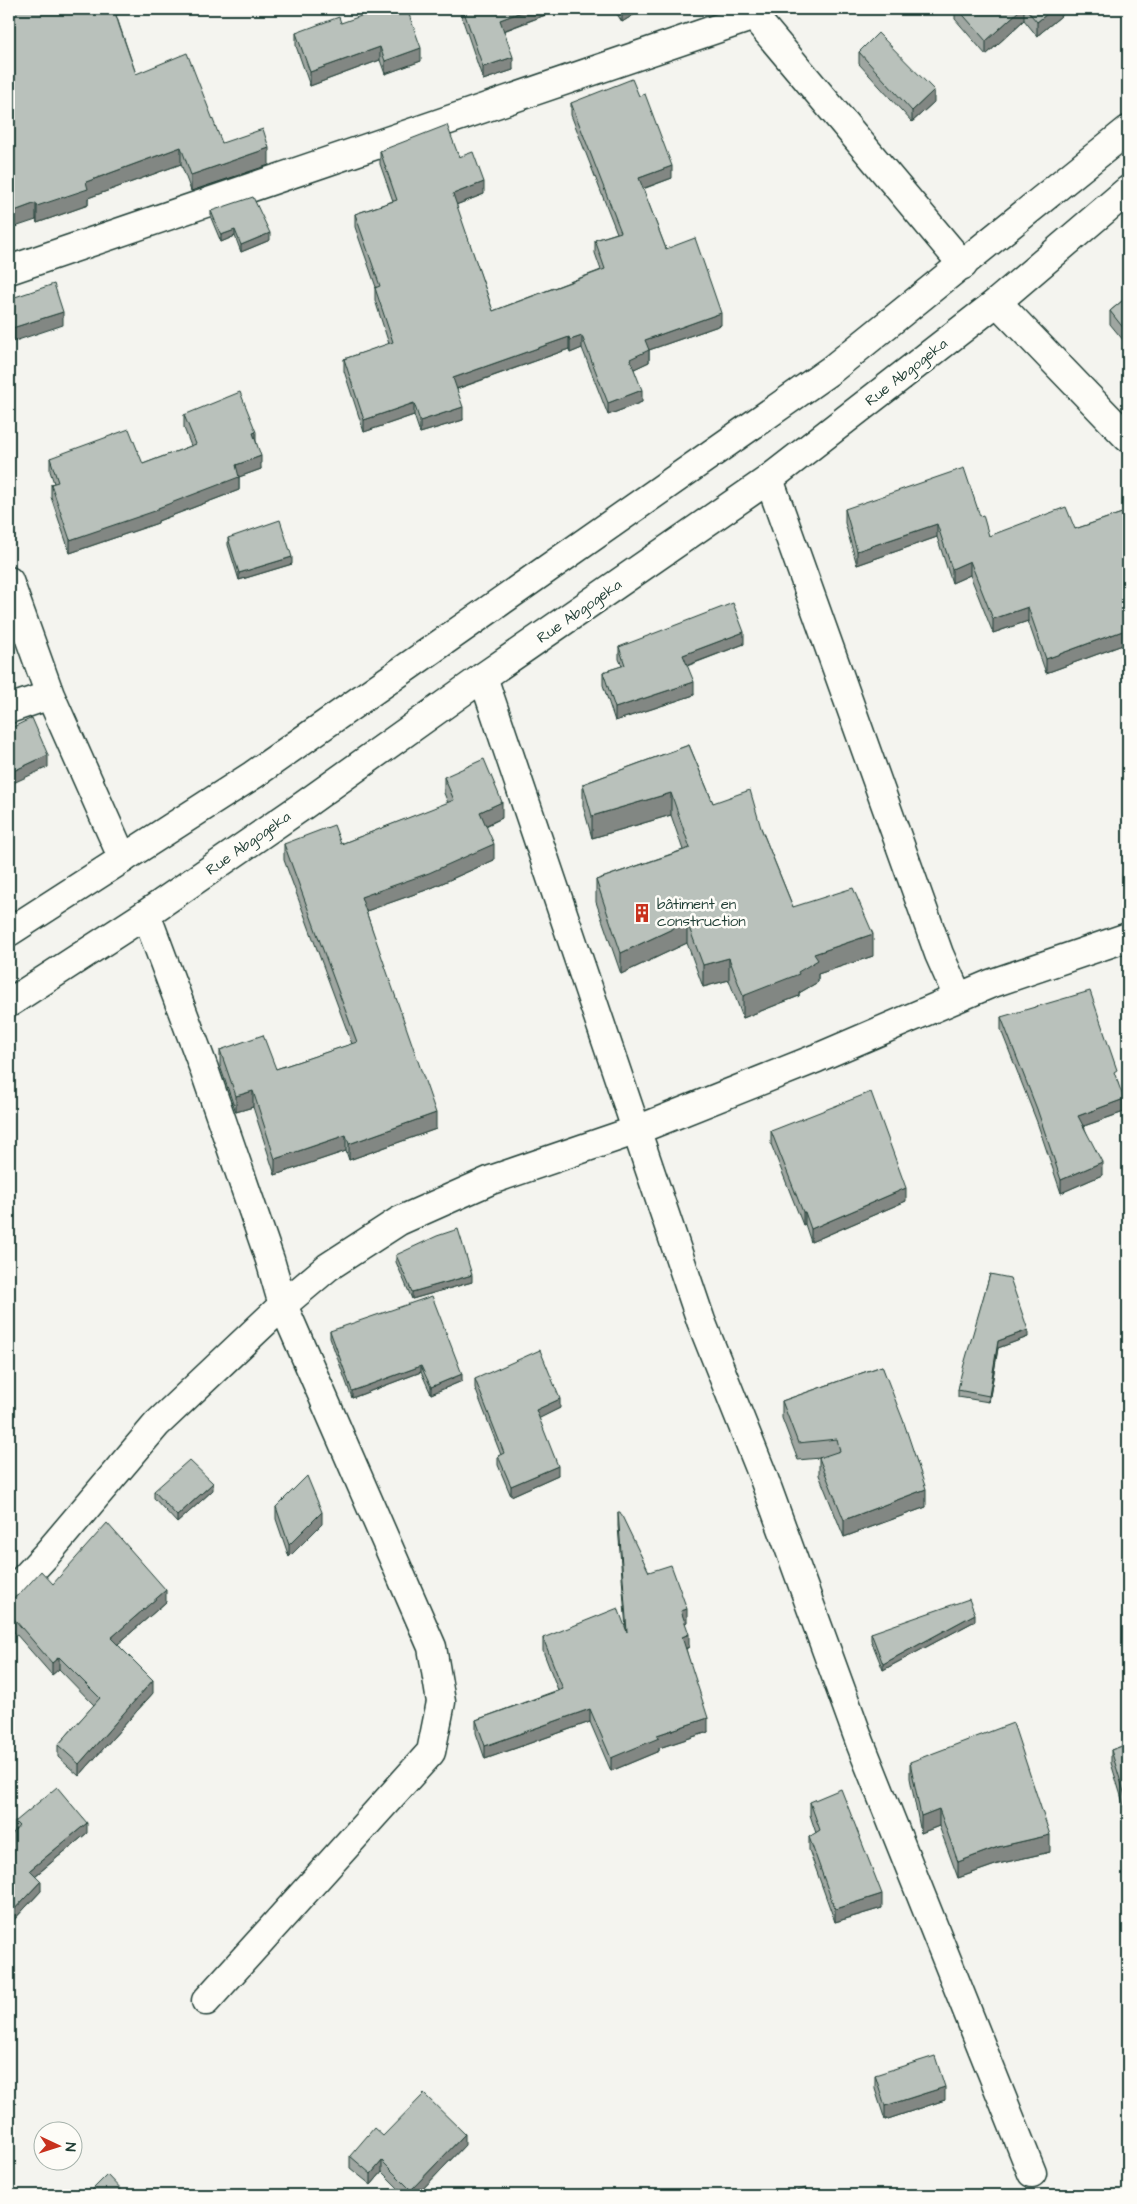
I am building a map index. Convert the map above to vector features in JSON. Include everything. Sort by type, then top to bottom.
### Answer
[{"type":"street","points":[[9,270],[751,12],[963,265]]},
{"type":"street","points":[[9,932],[253,775],[823,376],[1128,130]]},
{"type":"street","name":"Rue Abgogeka","points":[[9,1003],[146,914],[769,479],[997,302],[1128,190]]},
{"type":"street","points":[[997,302],[1128,438]]},
{"type":"street","points":[[769,479],[939,954],[958,997]]},
{"type":"street","points":[[9,581],[50,695],[123,860]]},
{"type":"street","points":[[483,677],[701,1321],[763,1476],[861,1744],[1032,2173]]},
{"type":"street","points":[[9,708],[50,695]]},
{"type":"street","points":[[146,914],[204,1069],[270,1260],[283,1305],[432,1647],[441,1702],[431,1752],[206,2001]]},
{"type":"street","points":[[9,1595],[46,1555],[156,1424],[283,1305],[328,1267],[399,1221],[490,1180],[637,1130],[817,1058],[958,997],[1128,937]]},
{"type":"building","points":[[114,9],[136,74],[187,53],[222,143],[263,129],[269,148],[191,175],[181,147],[86,182],[88,189],[37,206],[36,203],[9,213],[9,10]]},
{"type":"building","points":[[381,9],[407,9],[421,48],[385,61],[380,47],[310,72],[296,33],[339,17],[341,23]]},
{"type":"building","points":[[463,9],[529,9],[500,20],[513,57],[483,67]]},
{"type":"building","points":[[958,9],[1021,9],[986,41]]},
{"type":"building","points":[[1026,9],[1053,9],[1037,22]]},
{"type":"building","points":[[878,33],[934,90],[912,111],[859,52]]},
{"type":"building","points":[[632,79],[639,96],[645,94],[672,166],[639,178],[666,249],[695,238],[721,313],[645,340],[649,350],[630,359],[642,390],[608,403],[582,336],[570,340],[569,337],[453,378],[463,407],[420,421],[414,403],[364,420],[344,359],[393,342],[375,288],[380,286],[355,214],[397,200],[380,151],[447,125],[459,157],[473,152],[484,182],[453,194],[493,311],[605,269],[595,240],[621,232],[571,103]]},
{"type":"building","points":[[253,197],[270,233],[241,245],[235,230],[221,235],[211,211]]},
{"type":"building","points":[[54,284],[63,312],[9,329],[9,299]]},
{"type":"building","points":[[1128,296],[1128,334],[1110,311]]},
{"type":"building","points":[[240,392],[256,432],[253,433],[261,456],[236,465],[239,477],[158,508],[158,510],[70,540],[51,484],[58,482],[50,458],[129,429],[143,464],[196,444],[184,415]]},
{"type":"building","points":[[964,468],[980,516],[983,515],[989,536],[1066,507],[1075,529],[1128,511],[1128,629],[1046,659],[1028,607],[993,619],[970,561],[952,569],[937,524],[857,551],[845,509]]},
{"type":"building","points":[[280,520],[292,557],[239,573],[228,538]]},
{"type":"building","points":[[733,603],[744,632],[683,655],[694,682],[615,708],[603,672],[625,665],[619,647]]},
{"type":"building","points":[[32,718],[48,755],[9,773],[9,729]]},
{"type":"building","points":[[689,745],[713,803],[750,790],[761,828],[793,907],[853,888],[873,934],[814,954],[818,960],[798,972],[799,974],[743,996],[729,958],[703,965],[687,922],[621,953],[596,880],[690,848],[671,793],[592,816],[583,784]]},
{"type":"building","points":[[484,759],[502,802],[480,812],[494,844],[429,873],[361,897],[436,1113],[349,1144],[346,1135],[275,1159],[253,1091],[236,1096],[220,1050],[263,1035],[276,1069],[357,1042],[284,844],[334,825],[341,844],[454,800],[444,777]]},
{"type":"building","points":[[1090,991],[1117,1070],[1114,1072],[1124,1099],[1078,1116],[1102,1162],[1061,1180],[1037,1109],[1001,1017]]},
{"type":"building","points":[[871,1092],[906,1188],[811,1229],[771,1131]]},
{"type":"building","points":[[458,1229],[472,1275],[412,1292],[396,1255],[437,1236]]},
{"type":"building","points":[[990,1274],[1010,1278],[1028,1330],[998,1341],[989,1396],[958,1390]]},
{"type":"building","points":[[432,1296],[462,1374],[431,1387],[421,1366],[352,1391],[330,1331]]},
{"type":"building","points":[[540,1350],[560,1399],[536,1410],[558,1466],[511,1486],[498,1456],[504,1453],[475,1379]]},
{"type":"building","points":[[882,1366],[903,1420],[926,1489],[844,1520],[819,1458],[840,1451],[837,1439],[798,1443],[782,1401]]},
{"type":"building","points":[[189,1460],[213,1483],[177,1516],[154,1491]]},
{"type":"building","points":[[307,1476],[322,1512],[289,1545],[276,1507]]},
{"type":"building","points":[[618,1512],[620,1512],[649,1572],[671,1565],[687,1609],[681,1611],[689,1634],[682,1637],[708,1718],[657,1735],[659,1738],[611,1758],[590,1709],[485,1746],[476,1720],[563,1689],[543,1638],[618,1608],[627,1632]]},
{"type":"building","points":[[107,1523],[166,1590],[111,1638],[153,1680],[79,1764],[58,1745],[100,1698],[59,1657],[52,1663],[9,1613],[9,1598],[20,1594],[41,1571],[53,1584]]},
{"type":"building","points":[[969,1599],[975,1614],[883,1664],[871,1633]]},
{"type":"building","points":[[1013,1723],[1050,1835],[998,1847],[958,1862],[939,1809],[921,1816],[910,1762]]},
{"type":"building","points":[[1128,1744],[1128,1805],[1111,1750]]},
{"type":"building","points":[[57,1787],[87,1823],[30,1870],[41,1881],[9,1915],[9,1838],[19,1826],[15,1822]]},
{"type":"building","points":[[841,1789],[882,1894],[835,1909],[809,1837],[820,1830],[810,1802]]},
{"type":"building","points":[[935,2056],[945,2087],[885,2106],[875,2075]]},
{"type":"building","points":[[424,2094],[465,2134],[411,2190],[382,2161],[371,2174],[350,2156],[374,2128],[383,2136]]},
{"type":"building","points":[[107,2175],[126,2195],[87,2195]]},
{"type":"building","points":[[806,2188],[808,2195],[784,2195]]},
{"type":"place","name":"bâtiment en construction","points":[[642,913]]}]
